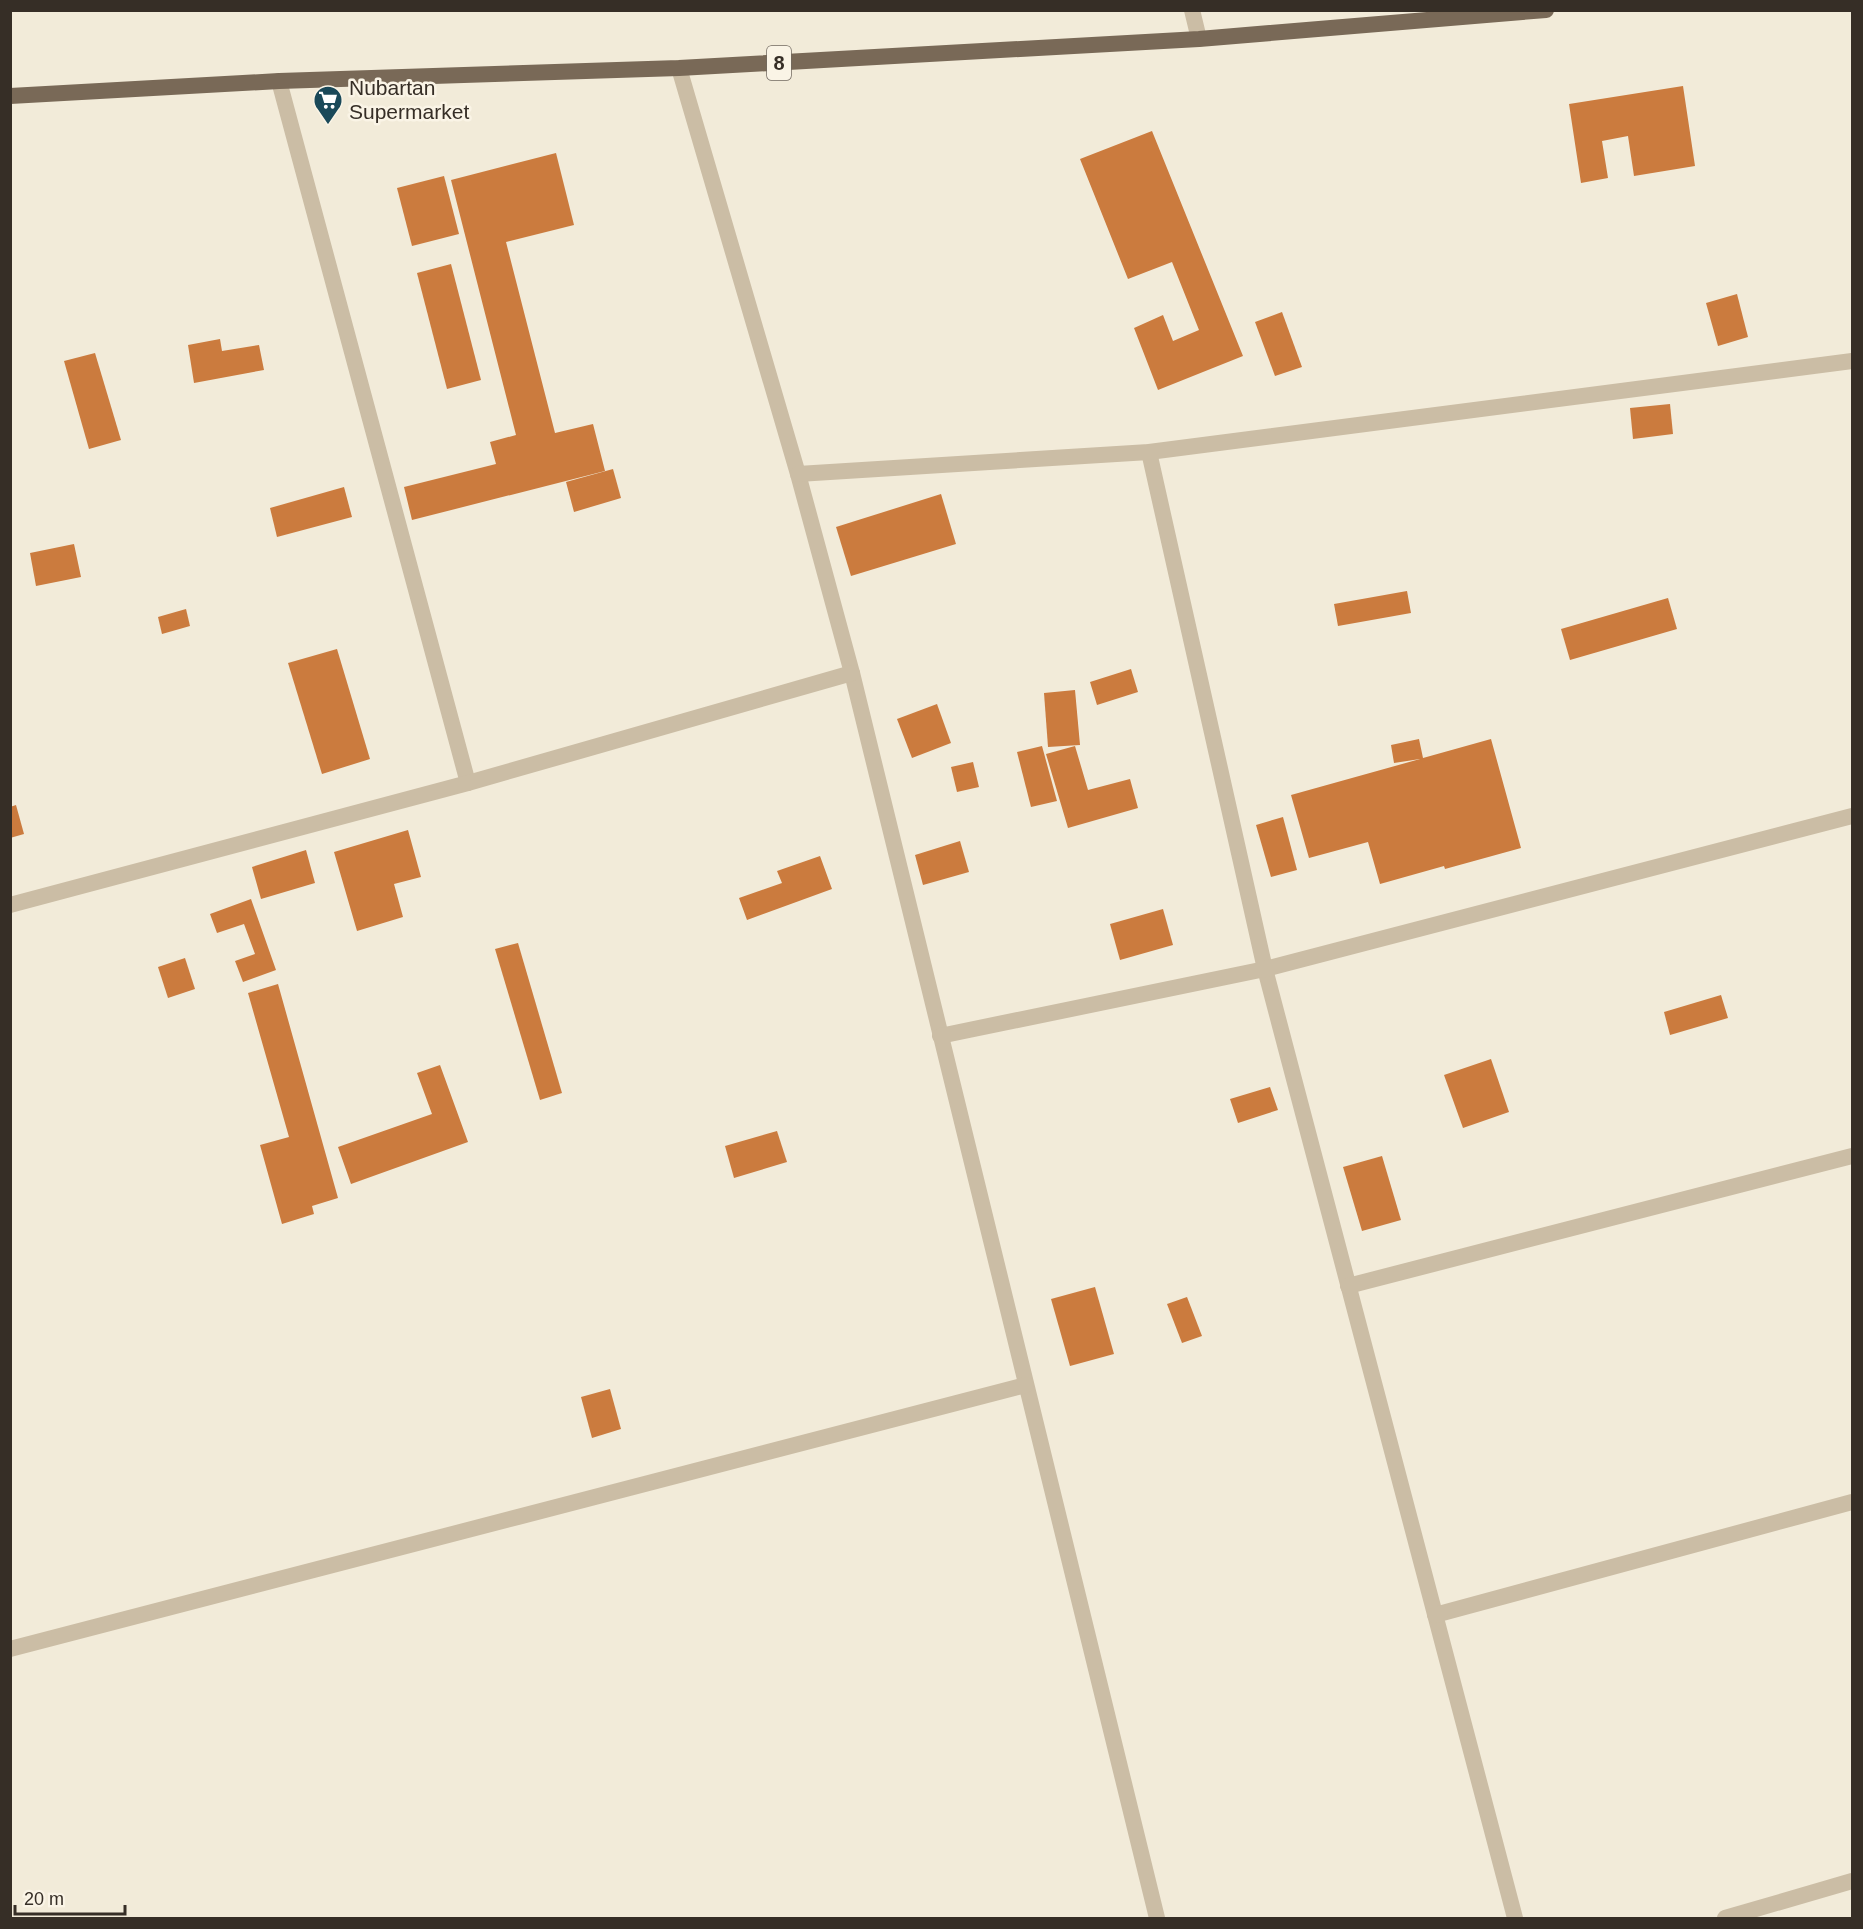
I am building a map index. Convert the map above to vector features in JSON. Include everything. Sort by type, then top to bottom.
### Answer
[{"type":"main road","name":"8","points":[[10,96],[279,81],[680,68],[1199,39],[1546,10]]},
{"type":"street","points":[[1192,10],[1199,39]]},
{"type":"street","points":[[680,68],[798,474],[852,673],[1157,1918]]},
{"type":"street","points":[[279,81],[468,783]]},
{"type":"street","points":[[798,474],[1149,452],[1852,361]]},
{"type":"street","points":[[1149,452],[1264,969],[1515,1918]]},
{"type":"street","points":[[10,904],[468,783],[852,673]]},
{"type":"street","points":[[940,1036],[1264,969],[1852,816]]},
{"type":"street","points":[[1348,1286],[1852,1156]]},
{"type":"street","points":[[10,1649],[1026,1385]]},
{"type":"street","points":[[1435,1615],[1852,1502]]},
{"type":"street","points":[[1725,1918],[1852,1881]]},
{"type":"building","points":[[1683,86],[1695,166],[1634,176],[1628,136],[1602,141],[1608,178],[1581,183],[1569,104]]},
{"type":"building","points":[[1152,131],[1243,356],[1158,390],[1134,328],[1163,315],[1173,341],[1199,330],[1172,262],[1128,279],[1080,159]]},
{"type":"building","points":[[556,153],[574,225],[506,242],[555,433],[593,424],[605,471],[412,520],[404,487],[496,464],[490,442],[516,435],[451,180]]},
{"type":"building","points":[[444,176],[459,234],[412,246],[397,188]]},
{"type":"building","points":[[451,264],[481,380],[447,389],[417,273]]},
{"type":"building","points":[[1737,294],[1748,337],[1718,346],[1706,303]]},
{"type":"building","points":[[1282,312],[1302,367],[1275,376],[1255,322]]},
{"type":"building","points":[[220,339],[222,351],[259,345],[264,370],[194,383],[188,345]]},
{"type":"building","points":[[95,353],[121,440],[89,449],[64,361]]},
{"type":"building","points":[[1670,404],[1673,434],[1633,439],[1630,408]]},
{"type":"building","points":[[613,469],[621,498],[574,512],[566,482]]},
{"type":"building","points":[[344,487],[352,517],[277,537],[270,508]]},
{"type":"building","points":[[941,494],[956,544],[851,576],[836,527]]},
{"type":"building","points":[[74,544],[81,577],[36,586],[30,553]]},
{"type":"building","points":[[1407,591],[1411,613],[1338,626],[1334,604]]},
{"type":"building","points":[[1668,598],[1677,629],[1570,660],[1561,629]]},
{"type":"building","points":[[186,609],[190,626],[162,634],[158,617]]},
{"type":"building","points":[[337,649],[370,759],[322,774],[288,663]]},
{"type":"building","points":[[1131,669],[1138,692],[1097,705],[1090,682]]},
{"type":"building","points":[[1075,690],[1080,745],[1048,747],[1044,693]]},
{"type":"building","points":[[937,704],[951,743],[912,758],[897,719]]},
{"type":"building","points":[[1419,739],[1423,758],[1491,739],[1521,848],[1380,884],[1368,842],[1309,858],[1291,795],[1420,759],[1394,763],[1391,745]]},
{"type":"building","points":[[1042,746],[1057,801],[1031,807],[1017,752]]},
{"type":"building","points":[[1075,746],[1088,790],[1130,779],[1138,808],[1068,828],[1046,754]]},
{"type":"building","points":[[973,762],[979,787],[957,792],[951,767]]},
{"type":"building","points":[[16,805],[24,834],[10,838],[10,807]]},
{"type":"building","points":[[1283,817],[1297,870],[1271,877],[1256,825]]},
{"type":"building","points":[[408,830],[421,877],[394,884],[403,917],[357,931],[334,852]]},
{"type":"building","points":[[960,841],[969,872],[923,885],[915,855]]},
{"type":"building","points":[[306,850],[315,883],[261,899],[252,867]]},
{"type":"building","points":[[820,856],[832,889],[747,920],[739,898],[782,883],[777,871]]},
{"type":"building","points":[[251,899],[276,970],[243,982],[235,961],[255,954],[244,924],[217,933],[210,914]]},
{"type":"building","points":[[1163,909],[1173,945],[1120,960],[1110,924]]},
{"type":"building","points":[[518,943],[562,1093],[540,1100],[495,949]]},
{"type":"building","points":[[185,958],[195,989],[168,998],[158,967]]},
{"type":"building","points":[[278,984],[338,1198],[312,1206],[314,1214],[282,1224],[260,1145],[289,1137],[248,993]]},
{"type":"building","points":[[1721,995],[1728,1018],[1670,1035],[1664,1012]]},
{"type":"building","points":[[1491,1059],[1509,1112],[1463,1128],[1444,1075]]},
{"type":"building","points":[[440,1065],[468,1142],[351,1184],[338,1147],[432,1114],[417,1073]]},
{"type":"building","points":[[1270,1087],[1278,1110],[1238,1123],[1230,1099]]},
{"type":"building","points":[[777,1131],[787,1162],[734,1178],[725,1146]]},
{"type":"building","points":[[1382,1156],[1401,1220],[1362,1231],[1343,1167]]},
{"type":"building","points":[[1095,1287],[1114,1354],[1070,1366],[1051,1299]]},
{"type":"building","points":[[1187,1297],[1202,1336],[1182,1343],[1167,1304]]},
{"type":"building","points":[[610,1389],[621,1429],[592,1438],[581,1397]]},
{"type":"place","name":"Nubartan Supermarket","points":[[328,126]]}]
